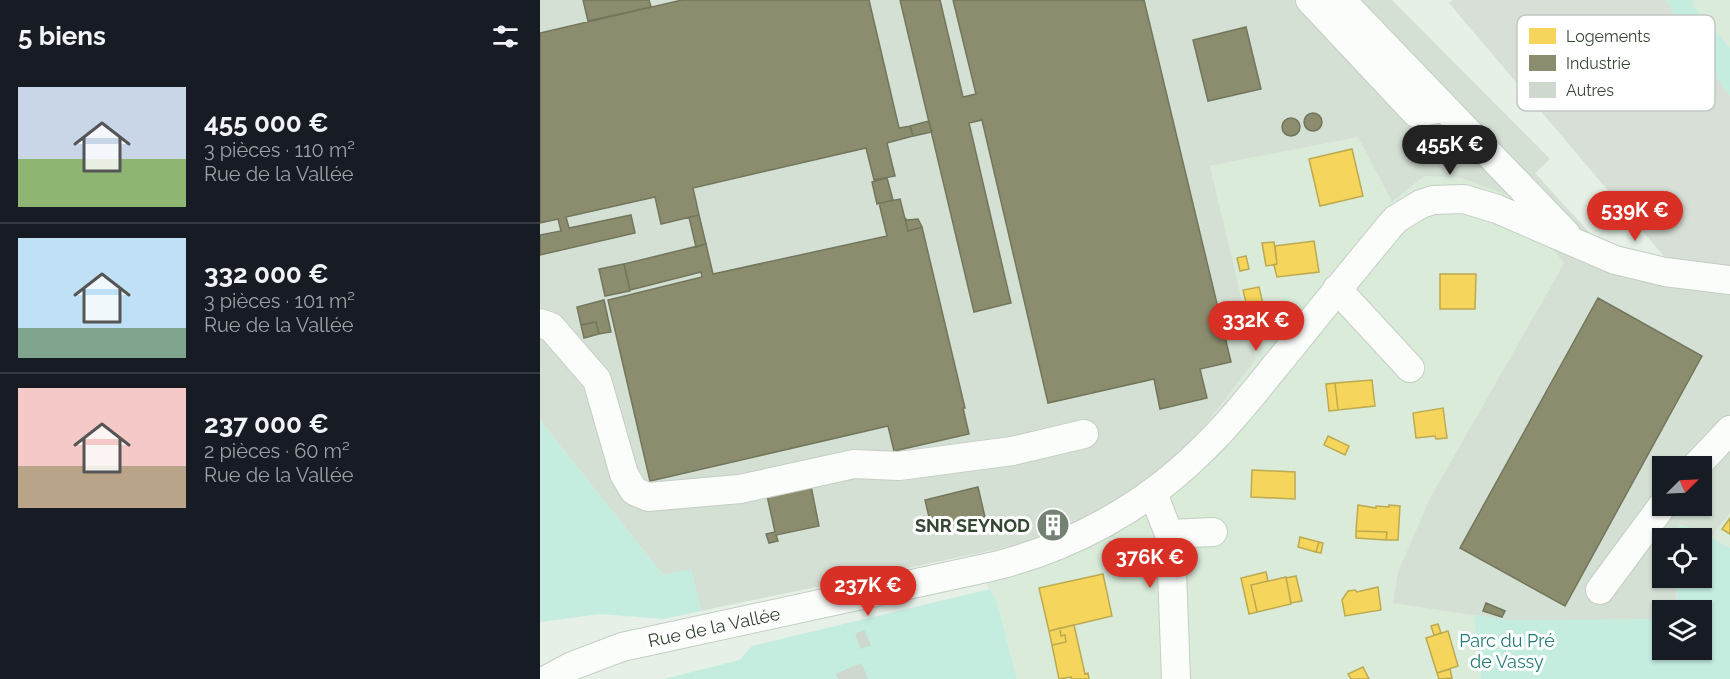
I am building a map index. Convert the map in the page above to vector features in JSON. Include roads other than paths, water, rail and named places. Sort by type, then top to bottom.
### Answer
[{"type":"street","points":[[1310,0],[1416,113],[1443,108]]},
{"type":"street","points":[[1341,0],[1575,244]]},
{"type":"street","name":"Rue de la Vallée","points":[[548,679],[572,666],[622,647],[1032,557],[1096,528],[1153,493],[1199,454],[1240,409],[1396,219],[1421,204],[1433,200],[1475,201],[1575,244],[1644,269],[1697,278],[1730,280]]},
{"type":"street","points":[[1338,289],[1410,368]]},
{"type":"street","points":[[540,323],[552,327],[597,380],[624,474],[634,491],[648,497],[740,489],[854,464],[899,466],[1012,451],[1084,434]]},
{"type":"street","points":[[1705,456],[1730,430]]},
{"type":"street","points":[[1153,493],[1171,544],[1176,679]]},
{"type":"street","points":[[1600,590],[1655,516]]},
{"type":"street","points":[[1169,534],[1213,532]]},
{"type":"place","name":"SNR SEYNOD","points":[[1053,525]]},
{"type":"park label","name":"Parc du Pré de Vassy","points":[[1507,650]]}]
